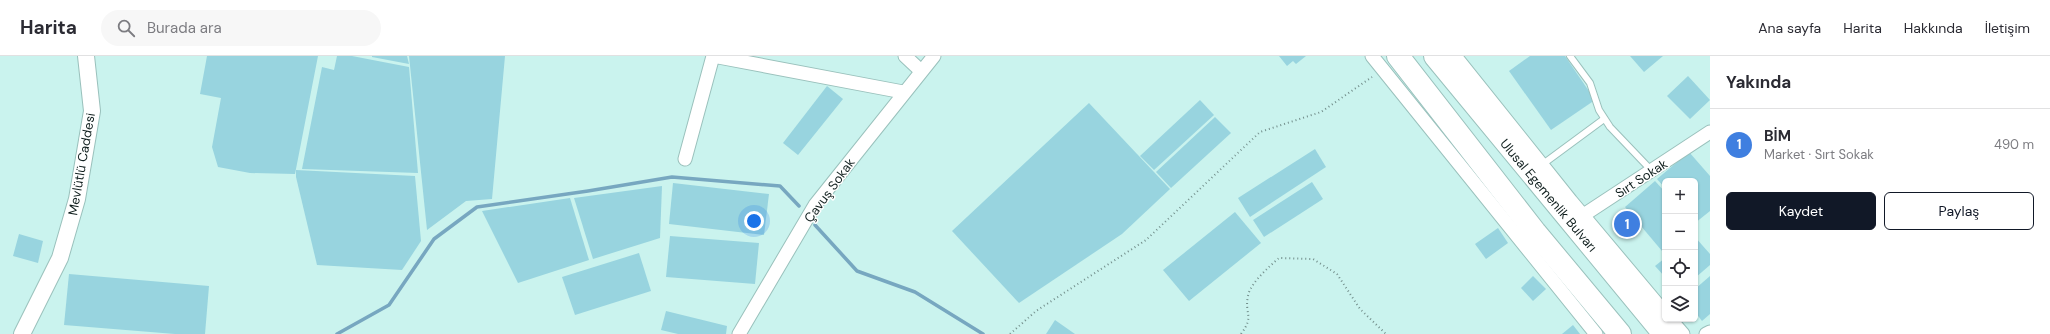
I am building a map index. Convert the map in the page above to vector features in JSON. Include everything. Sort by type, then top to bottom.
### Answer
[{"type":"highway","name":"Ulusal Egemenlik Bulvarı","points":[[1435,56],[1577,219],[1664,334]]},
{"type":"highway","points":[[1391,63],[1620,334]]},
{"type":"street","name":"Mevlütlü Caddesi","points":[[22,334],[60,258],[77,199],[92,111],[86,56]]},
{"type":"street","points":[[685,159],[713,56],[904,92]]},
{"type":"street","points":[[905,56],[921,71]]},
{"type":"street","name":"Çavuş Sokak","points":[[739,334],[815,205],[934,56]]},
{"type":"street","points":[[1372,56],[1391,63],[1596,334]]},
{"type":"street","points":[[1455,56],[1543,164],[1577,219],[1662,310]]},
{"type":"street","name":"Sırt Sokak","points":[[1577,219],[1710,132]]},
{"type":"street","points":[[1673,322],[1683,334]]},
{"type":"street","points":[[1706,334],[1710,332]]},
{"type":"lane","points":[[1570,56],[1590,83],[1604,119],[1610,128],[1652,171]]},
{"type":"lane","points":[[1543,164],[1604,119]]},
{"type":"path","points":[[1010,334],[1036,311],[1146,240],[1260,132],[1321,112],[1391,63]]},
{"type":"path","points":[[1241,334],[1249,323],[1248,295],[1262,274],[1279,258],[1313,259],[1337,274],[1360,308],[1386,334]]},
{"type":"building","points":[[207,56],[318,56],[295,174],[250,173],[218,167],[212,147],[221,98],[200,94]]},
{"type":"building","points":[[337,56],[352,56],[409,67],[418,173],[302,169],[322,67],[334,70]]},
{"type":"building","points":[[407,56],[409,64],[372,57]]},
{"type":"building","points":[[409,56],[505,56],[492,199],[466,201],[427,230]]},
{"type":"building","points":[[1279,56],[1306,56],[1296,64],[1293,61],[1287,66]]},
{"type":"building","points":[[1530,56],[1565,56],[1595,100],[1551,130],[1509,71]]},
{"type":"building","points":[[1630,56],[1663,56],[1644,72]]},
{"type":"building","points":[[1688,76],[1710,100],[1690,119],[1667,96]]},
{"type":"building","points":[[827,86],[843,99],[798,155],[783,143]]},
{"type":"building","points":[[1200,100],[1214,115],[1154,170],[1140,156]]},
{"type":"building","points":[[1089,103],[1170,189],[1122,234],[1019,303],[952,231]]},
{"type":"building","points":[[1215,117],[1231,133],[1171,188],[1156,172]]},
{"type":"building","points":[[1315,149],[1326,167],[1250,217],[1238,198]]},
{"type":"building","points":[[1689,152],[1710,176],[1710,211],[1698,221],[1698,178],[1662,178],[1662,185],[1657,179]]},
{"type":"building","points":[[296,170],[415,176],[421,241],[402,270],[317,265],[296,177]]},
{"type":"building","points":[[1655,181],[1662,189],[1662,251],[1625,207]]},
{"type":"building","points":[[1312,182],[1323,199],[1264,237],[1253,220]]},
{"type":"building","points":[[673,183],[769,194],[764,235],[669,224]]},
{"type":"building","points":[[662,186],[660,238],[593,259],[574,198]]},
{"type":"building","points":[[570,198],[589,260],[518,283],[482,211]]},
{"type":"building","points":[[1235,212],[1261,243],[1189,301],[1163,270]]},
{"type":"building","points":[[1498,228],[1508,243],[1486,259],[1475,244]]},
{"type":"building","points":[[19,234],[43,241],[38,263],[13,256]]},
{"type":"building","points":[[670,236],[759,243],[755,284],[666,277]]},
{"type":"building","points":[[1698,240],[1710,254],[1710,265],[1698,275]]},
{"type":"building","points":[[639,253],[651,291],[575,315],[562,277]]},
{"type":"building","points":[[1662,260],[1662,274],[1655,266]]},
{"type":"building","points":[[69,274],[209,286],[205,334],[175,334],[64,325]]},
{"type":"building","points":[[1533,276],[1546,289],[1533,301],[1521,288]]},
{"type":"building","points":[[1710,276],[1710,314],[1702,321],[1698,316],[1698,286]]},
{"type":"building","points":[[666,311],[727,326],[726,334],[678,334],[661,330]]},
{"type":"building","points":[[1055,320],[1075,334],[1046,334]]},
{"type":"building","points":[[1573,325],[1580,334],[1562,334]]},
{"type":"waterway","points":[[337,334],[389,305],[434,239],[477,207],[672,177],[780,186],[799,206]]},
{"type":"waterway","points":[[815,225],[857,271],[915,292],[983,334]]},
{"type":"place","name":"BİM","points":[[1627,224]]}]
